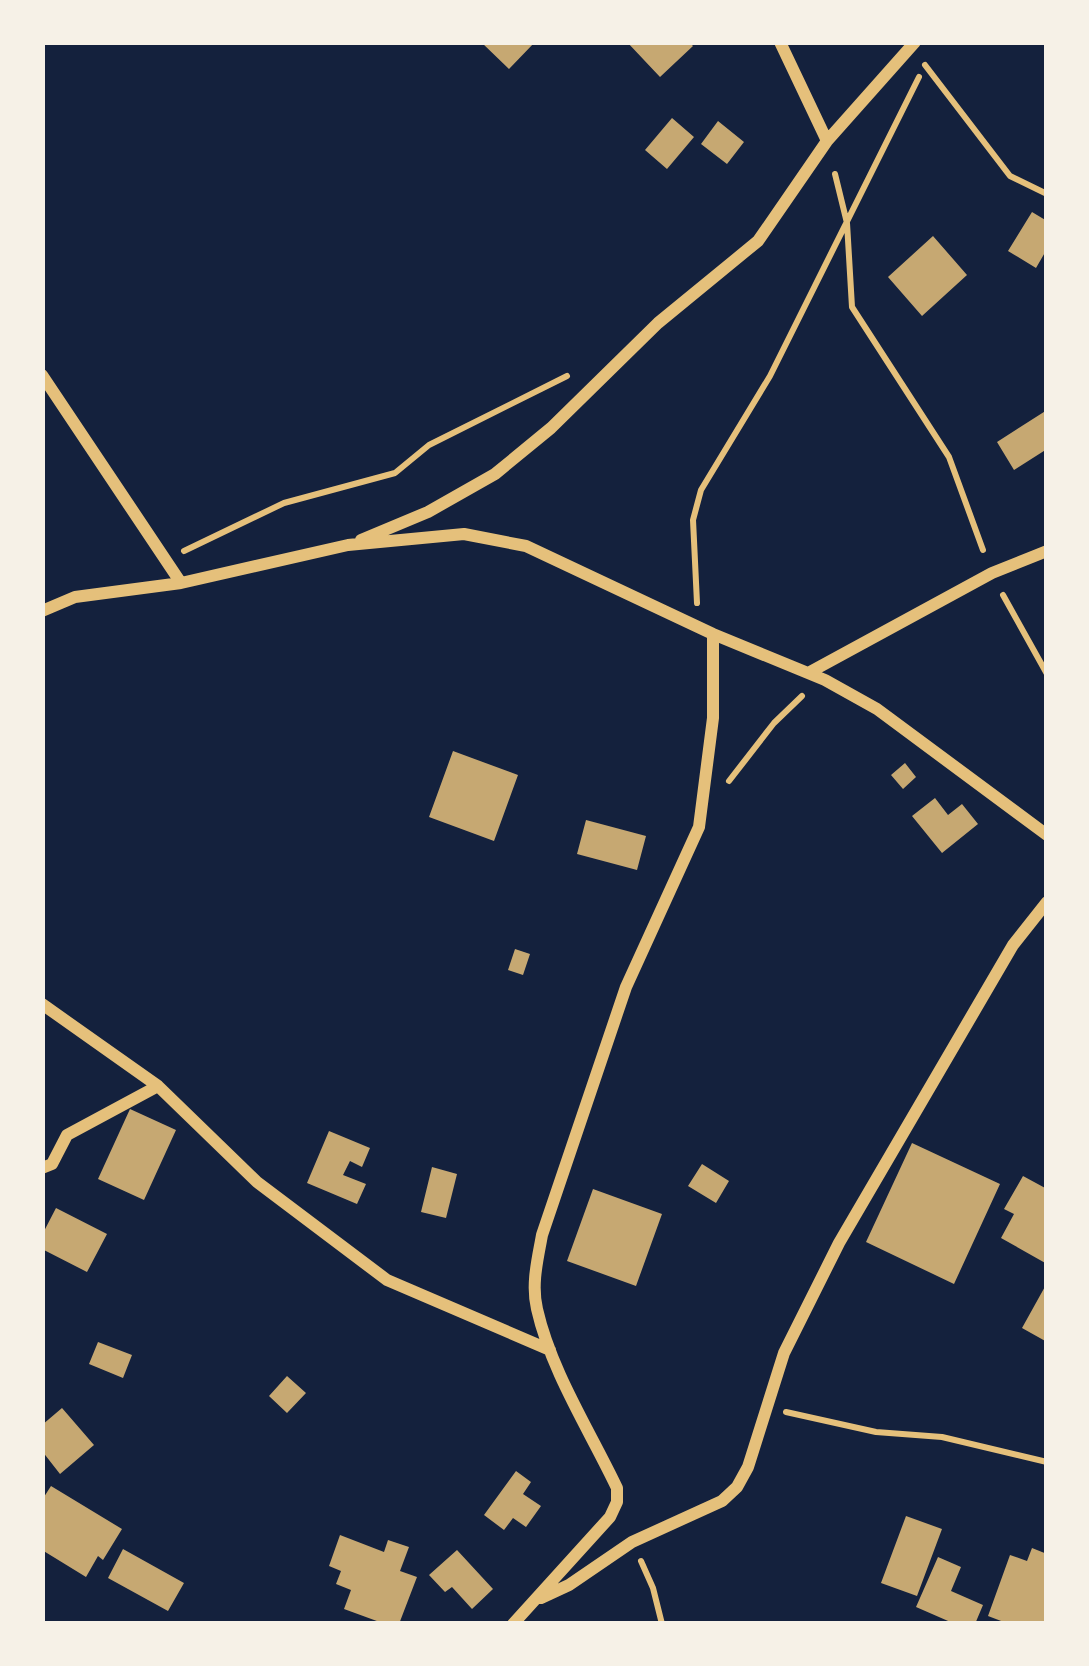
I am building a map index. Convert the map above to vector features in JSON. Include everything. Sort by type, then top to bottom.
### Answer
[{"type":"street","points":[[780,42],[827,141]]},
{"type":"street","points":[[348,545],[428,512],[494,474],[550,428],[658,323],[758,241],[827,141],[915,42]]},
{"type":"street","points":[[42,375],[181,583]]},
{"type":"street","points":[[42,610],[76,597],[181,583],[348,545],[464,534],[526,546],[713,634],[825,680],[877,709],[1047,835]]},
{"type":"street","points":[[810,672],[992,574],[1047,550]]},
{"type":"street","points":[[513,1624],[610,1517],[617,1502],[617,1488],[550,1349],[536,1306],[536,1272],[542,1234],[626,987],[699,827],[713,718],[713,634]]},
{"type":"street","points":[[540,1598],[569,1586],[632,1542],[722,1502],[737,1486],[748,1467],[784,1353],[839,1243],[1001,964],[1047,902]]},
{"type":"street","points":[[42,1004],[158,1086],[257,1182],[387,1280],[550,1349]]},
{"type":"street","points":[[42,1168],[52,1164],[67,1135],[158,1086]]},
{"type":"path","points":[[698,626],[693,520],[701,490],[770,376],[930,54]]},
{"type":"path","points":[[925,65],[1010,176],[1047,194]]},
{"type":"path","points":[[827,141],[847,223],[852,307],[949,457],[992,574],[1047,674]]},
{"type":"path","points":[[166,560],[284,502],[395,473],[429,445],[579,369]]},
{"type":"path","points":[[699,827],[764,735],[795,701],[825,680]]},
{"type":"path","points":[[765,1408],[876,1432],[942,1436],[1047,1462]]},
{"type":"path","points":[[632,1542],[653,1588],[662,1624]]},
{"type":"building","points":[[481,42],[535,42],[509,69]]},
{"type":"building","points":[[627,42],[689,42],[693,46],[660,77]]},
{"type":"building","points":[[672,118],[694,137],[667,169],[645,150]]},
{"type":"building","points":[[718,121],[744,142],[727,164],[701,144]]},
{"type":"building","points":[[1032,212],[1047,221],[1047,249],[1036,268],[1008,251]]},
{"type":"building","points":[[933,236],[967,275],[922,316],[888,277]]},
{"type":"building","points":[[1047,410],[1047,449],[1014,470],[997,442]]},
{"type":"building","points":[[453,751],[518,775],[494,841],[429,817]]},
{"type":"building","points":[[905,763],[916,777],[903,789],[891,775]]},
{"type":"building","points":[[935,798],[948,815],[962,804],[978,824],[942,853],[912,816]]},
{"type":"building","points":[[586,820],[646,836],[637,870],[577,854]]},
{"type":"building","points":[[515,949],[530,954],[523,975],[508,970]]},
{"type":"building","points":[[130,1109],[176,1130],[144,1200],[98,1179]]},
{"type":"building","points":[[329,1131],[370,1148],[362,1167],[350,1161],[343,1175],[366,1184],[357,1204],[307,1183]]},
{"type":"building","points":[[912,1143],[1000,1184],[954,1284],[866,1242]]},
{"type":"building","points":[[702,1164],[729,1181],[716,1203],[688,1186]]},
{"type":"building","points":[[432,1167],[457,1174],[446,1218],[421,1212]]},
{"type":"building","points":[[1023,1176],[1047,1189],[1047,1264],[1001,1238],[1014,1214],[1004,1209]]},
{"type":"building","points":[[593,1189],[662,1214],[636,1286],[567,1261]]},
{"type":"building","points":[[56,1208],[107,1234],[87,1272],[42,1249],[42,1235]]},
{"type":"building","points":[[1047,1283],[1047,1342],[1022,1328]]},
{"type":"building","points":[[98,1342],[132,1355],[123,1378],[89,1364]]},
{"type":"building","points":[[287,1376],[306,1393],[287,1413],[269,1396]]},
{"type":"building","points":[[62,1408],[94,1445],[60,1474],[42,1451],[42,1425]]},
{"type":"building","points":[[516,1471],[531,1482],[523,1494],[541,1506],[526,1527],[513,1518],[504,1530],[484,1515]]},
{"type":"building","points":[[51,1486],[122,1529],[86,1577],[42,1550],[42,1500]]},
{"type":"building","points":[[906,1516],[942,1529],[917,1596],[881,1583]]},
{"type":"building","points":[[340,1535],[384,1552],[388,1540],[409,1547],[400,1571],[417,1577],[399,1624],[385,1624],[344,1609],[351,1590],[336,1584],[341,1571],[329,1566]]},
{"type":"building","points":[[1032,1548],[1047,1554],[1047,1624],[1009,1624],[988,1616],[1010,1555],[1027,1561]]},
{"type":"building","points":[[123,1549],[184,1583],[168,1611],[108,1578]]},
{"type":"building","points":[[457,1550],[493,1589],[472,1609],[452,1587],[445,1592],[429,1575]]},
{"type":"building","points":[[938,1557],[961,1567],[951,1591],[983,1605],[975,1624],[955,1624],[916,1607]]}]
